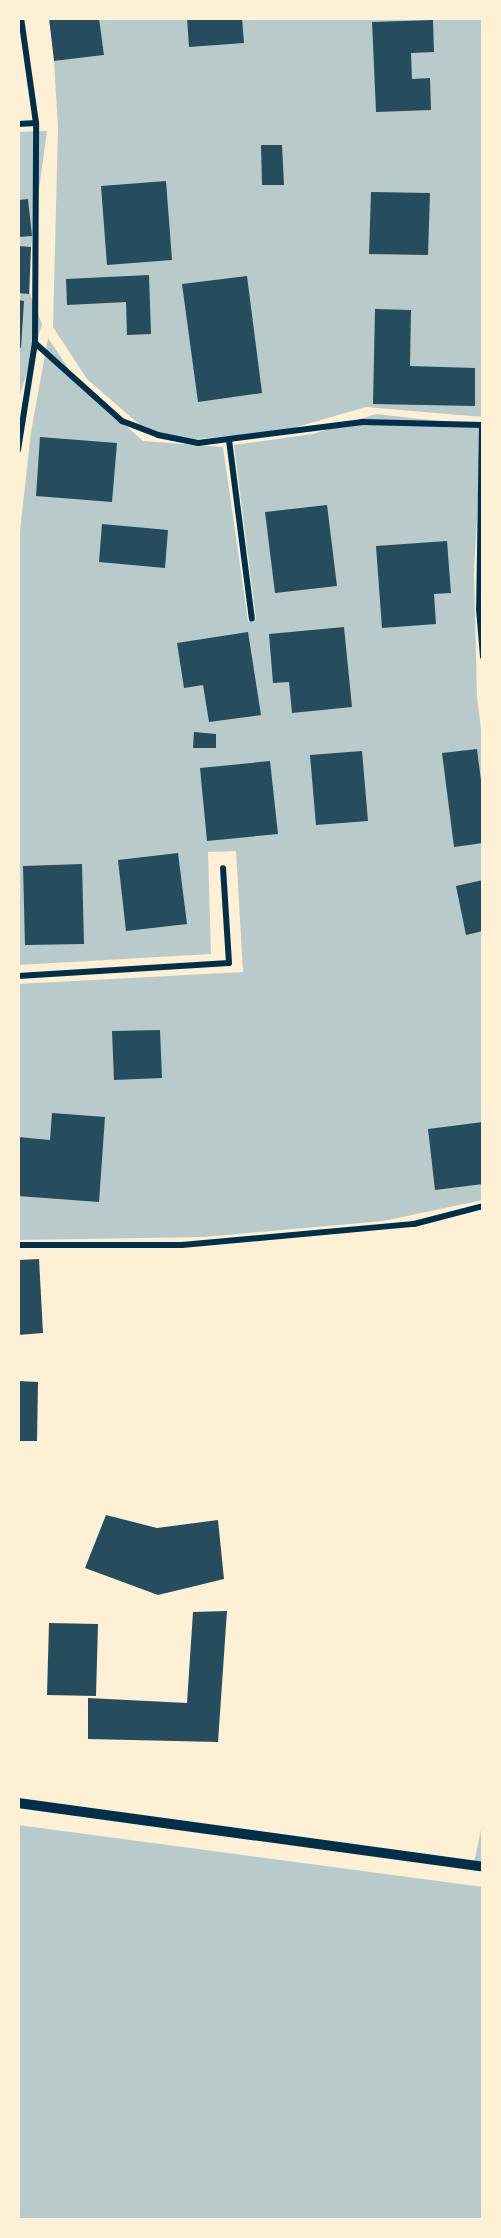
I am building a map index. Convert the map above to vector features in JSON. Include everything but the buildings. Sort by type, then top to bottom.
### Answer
[{"type":"street","points":[[18,450],[35,343],[36,123],[21,18]]},
{"type":"street","points":[[18,124],[36,123]]},
{"type":"street","points":[[35,343],[122,421],[158,435],[198,443],[363,422],[483,425],[479,609],[483,657]]},
{"type":"street","points":[[229,440],[252,619]]},
{"type":"street","points":[[18,976],[229,963],[223,868]]},
{"type":"street","points":[[18,1245],[194,1244],[414,1224],[483,1206]]},
{"type":"street","points":[[18,1803],[483,1867]]},
{"type":"shaded area","points":[[99,18],[483,18],[483,417],[366,407],[283,431],[196,439],[148,432],[87,379],[53,327],[58,128],[54,61],[104,55]]},
{"type":"shaded area","points":[[47,131],[31,247],[30,294],[42,324],[18,401],[18,132]]},
{"type":"shaded area","points":[[48,338],[79,384],[143,441],[223,447],[248,621],[256,619],[234,445],[313,434],[376,414],[482,426],[474,573],[477,697],[483,745],[483,1200],[383,1221],[204,1237],[18,1240],[18,984],[243,972],[236,851],[208,852],[211,954],[18,965],[18,549],[31,432]]},
{"type":"shaded area","points":[[483,1820],[483,1864],[474,1863]]},
{"type":"shaded area","points":[[18,1825],[483,1887],[483,2220],[18,2220]]}]
